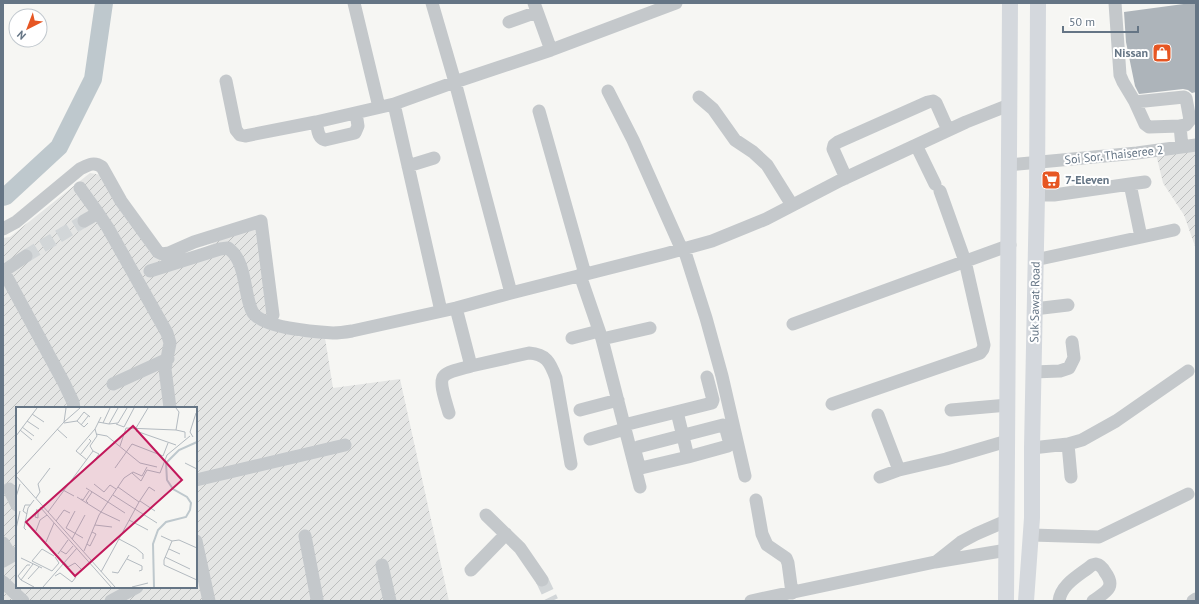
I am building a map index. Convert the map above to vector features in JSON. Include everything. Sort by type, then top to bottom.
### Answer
[{"type":"main road","points":[[1006,601],[1010,245],[1010,3]]},
{"type":"main road","name":"Suk Sawat Road","points":[[1026,601],[1031,535],[1034,309],[1038,163],[1038,3]]},
{"type":"street","points":[[354,3],[379,107]]},
{"type":"street","points":[[432,3],[455,82],[511,293]]},
{"type":"street","points":[[226,81],[236,130],[240,135],[245,136],[316,122],[394,104],[551,50],[676,3]]},
{"type":"street","points":[[1115,3],[1120,74],[1145,124],[1149,127],[1180,126],[1186,125],[1190,120],[1188,100],[1184,97],[1135,102]]},
{"type":"street","points":[[509,22],[535,8],[551,50]]},
{"type":"street","points":[[608,91],[633,140],[683,250],[710,332],[745,476]]},
{"type":"street","points":[[699,97],[713,109],[735,140],[753,152],[767,165],[792,205]]},
{"type":"street","points":[[846,178],[833,149],[834,145],[838,142],[933,101],[936,103],[948,130]]},
{"type":"street","points":[[394,104],[441,311]]},
{"type":"street","points":[[150,271],[220,249],[228,248],[234,252],[239,261],[252,310],[255,316],[260,320],[276,326],[313,331],[335,333],[352,331],[456,308],[683,250],[740,231],[846,178],[948,130],[1009,105]]},
{"type":"street","points":[[539,111],[582,275],[618,400],[640,488]]},
{"type":"street","points":[[316,122],[320,138],[325,140],[355,133],[358,126],[356,113]]},
{"type":"street","points":[[1180,126],[1182,147]]},
{"type":"street","points":[[832,404],[980,353],[983,349],[984,345],[965,261],[938,187],[916,145]]},
{"type":"street","name":"Soi Sor. Thaiseree 2","points":[[1009,165],[1137,154],[1196,145]]},
{"type":"street","points":[[408,166],[434,158]]},
{"type":"street","points":[[3,229],[16,222],[80,169],[90,164],[97,163],[102,167],[121,201],[158,252],[162,254],[169,253],[194,242],[261,221],[273,315]]},
{"type":"street","points":[[1037,195],[1145,182]]},
{"type":"street","points":[[1130,184],[1141,237]]},
{"type":"street","points":[[80,188],[108,228],[167,334],[170,343],[165,369],[170,407]]},
{"type":"street","points":[[84,221],[98,213]]},
{"type":"street","points":[[1035,260],[1174,230]]},
{"type":"street","points":[[793,324],[1010,245]]},
{"type":"street","points":[[26,256],[4,270],[64,383],[74,407]]},
{"type":"street","points":[[1034,309],[1068,304]]},
{"type":"street","points":[[456,308],[471,366]]},
{"type":"street","points":[[572,338],[650,328]]},
{"type":"street","points":[[1033,372],[1060,371],[1069,368],[1074,358],[1072,342]]},
{"type":"street","points":[[449,413],[442,386],[442,380],[448,373],[529,352],[538,353],[547,360],[552,367],[556,378],[571,464]]},
{"type":"street","points":[[113,384],[168,359]]},
{"type":"street","points":[[1032,448],[1068,444],[1082,440],[1116,421],[1188,371]]},
{"type":"street","points":[[590,439],[625,427],[712,403],[713,400],[707,377]]},
{"type":"street","points":[[580,410],[618,400]]},
{"type":"street","points":[[951,410],[1008,405]]},
{"type":"street","points":[[677,412],[688,457]]},
{"type":"street","points":[[878,415],[899,470]]},
{"type":"street","points":[[723,425],[725,426],[730,444],[728,446],[688,457],[641,468],[639,466],[635,451],[638,447],[723,425]]},
{"type":"street","points":[[880,477],[899,470],[946,459],[1007,441]]},
{"type":"street","points":[[1068,444],[1071,477]]},
{"type":"street","points":[[197,480],[345,445]]},
{"type":"street","points":[[9,489],[16,503]]},
{"type":"street","points":[[1031,535],[1099,536],[1188,494]]},
{"type":"street","points":[[756,500],[762,534],[767,545],[782,554],[788,563],[792,593]]},
{"type":"street","points":[[486,515],[520,548],[542,580]]},
{"type":"street","points":[[935,562],[961,542],[1006,521]]},
{"type":"street","points":[[471,570],[506,534]]},
{"type":"street","points":[[305,536],[317,598]]},
{"type":"street","points":[[3,543],[10,557]]},
{"type":"street","points":[[197,550],[209,601]]},
{"type":"street","points":[[755,600],[935,562],[1007,550]]},
{"type":"street","points":[[1059,601],[1064,586],[1092,565],[1096,564],[1102,567],[1110,579],[1111,584],[1107,591],[1093,601]]},
{"type":"street","points":[[382,565],[390,601]]},
{"type":"street","points":[[3,582],[23,601]]},
{"type":"street","points":[[111,601],[135,588]]},
{"type":"shaded area","points":[[1196,148],[1196,249],[1184,215],[1163,183],[1156,154]]},
{"type":"shaded area","points":[[90,173],[101,175],[105,183],[164,267],[259,221],[272,323],[299,337],[325,338],[333,388],[400,379],[449,601],[3,601],[3,238],[10,237]]},
{"type":"building","name":"Nissan","points":[[1196,3],[1196,92],[1192,93],[1183,89],[1139,94],[1135,86],[1126,42],[1124,12]]},
{"type":"waterway","points":[[3,197],[6,196],[59,147],[93,79],[104,3]]},
{"type":"tunnel","points":[[26,256],[84,221]]},
{"type":"tunnel","points":[[542,580],[552,601]]},
{"type":"place","name":"Nissan","points":[[1162,53]]},
{"type":"place","name":"7-Eleven","points":[[1051,180]]}]
